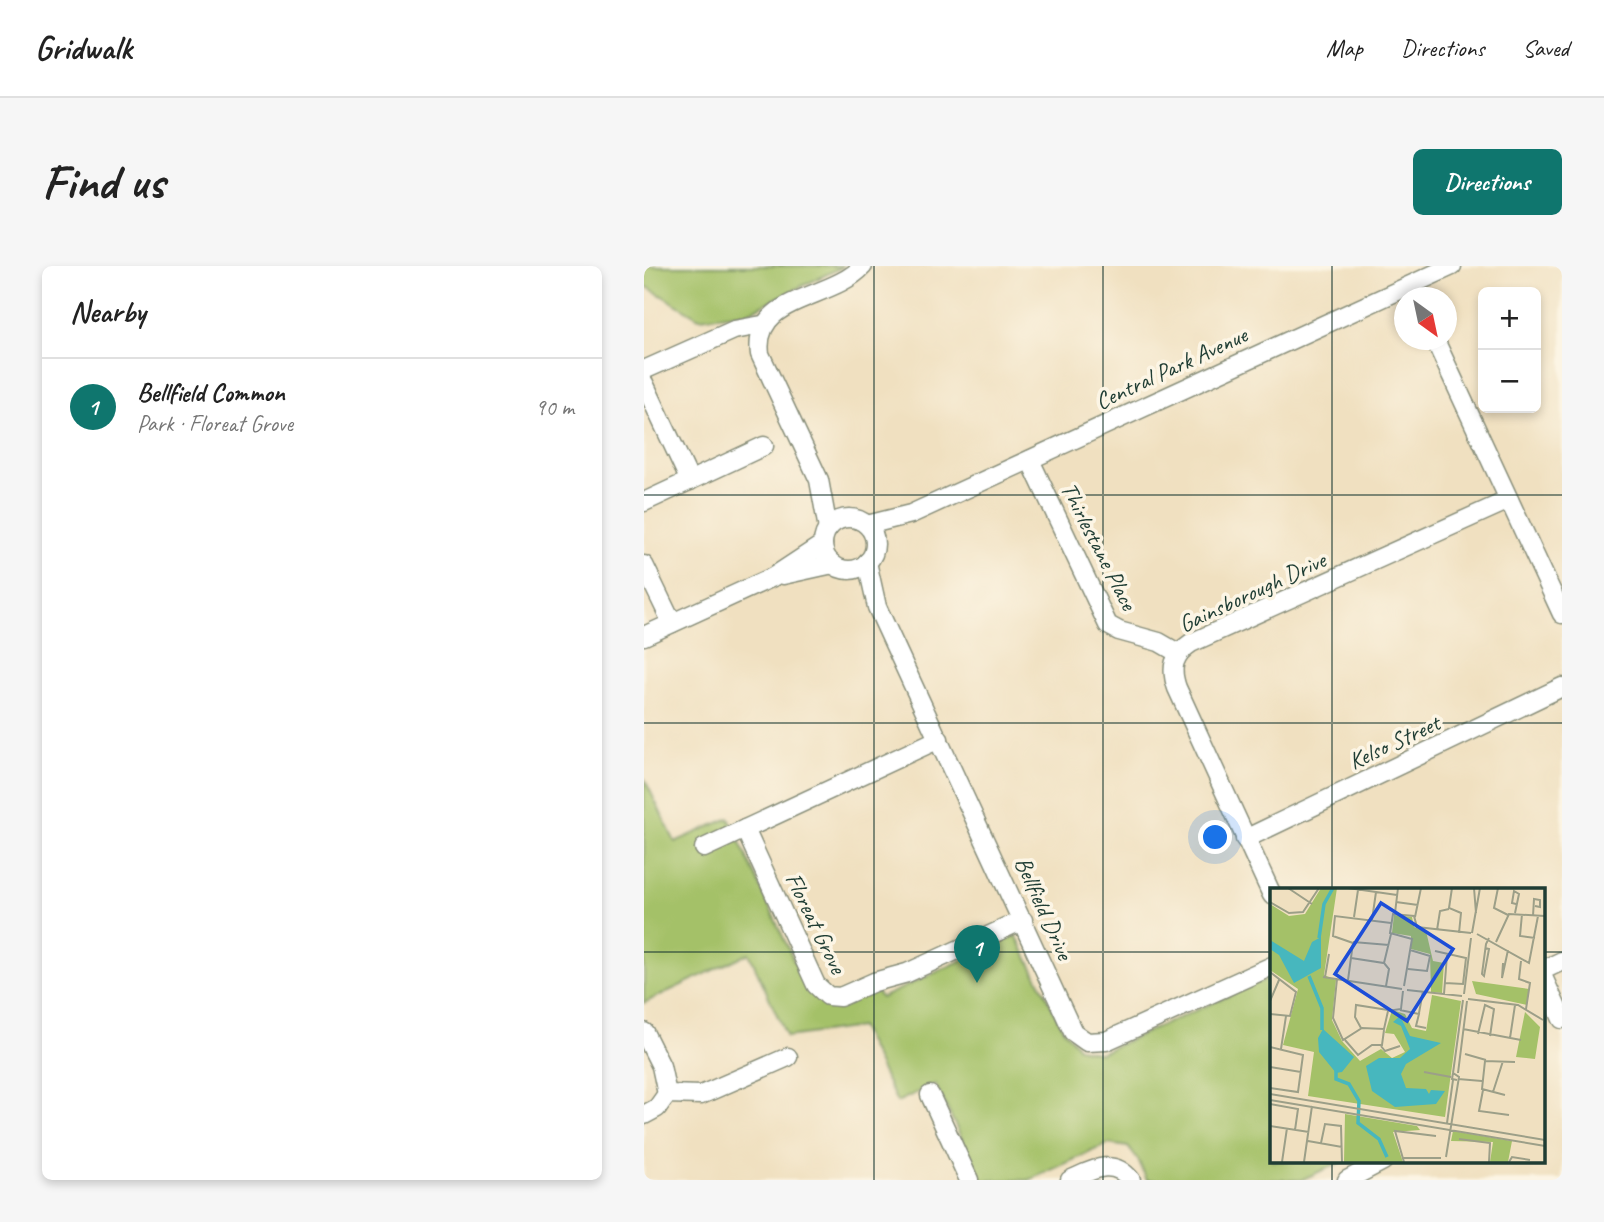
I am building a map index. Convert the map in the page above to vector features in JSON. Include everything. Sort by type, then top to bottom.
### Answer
[{"type":"street","points":[[644,370],[724,334],[762,325],[777,312],[842,281],[863,266]]},
{"type":"street","name":"Central Park Avenue","points":[[1420,287],[1452,266]]},
{"type":"street","name":"Central Park Avenue","points":[[867,525],[911,514],[1394,300]]},
{"type":"street","points":[[762,325],[758,338],[760,354],[819,480],[849,518],[867,525],[871,553],[841,567],[773,577]]},
{"type":"street","points":[[1440,350],[1562,614]]},
{"type":"street","points":[[644,383],[690,481]]},
{"type":"street","points":[[644,502],[764,446]]},
{"type":"street","name":"Thirlestane Place","points":[[1030,460],[1103,620],[1112,629],[1159,642],[1178,653]]},
{"type":"street","points":[[819,480],[828,558],[841,567]]},
{"type":"street","name":"Gainsborough Drive","points":[[1270,891],[1177,688],[1172,671],[1178,653],[1191,643],[1510,500]]},
{"type":"street","name":"Central Park Avenue","points":[[871,553],[911,514]]},
{"type":"street","points":[[644,636],[773,577],[825,536],[834,523],[849,518]]},
{"type":"street","name":"Bellfield Drive","points":[[871,553],[877,607]]},
{"type":"street","points":[[644,565],[672,623]]},
{"type":"street","name":"Bellfield Drive","points":[[841,567],[877,607],[1069,1024],[1087,1042],[1118,1037],[1270,967]]},
{"type":"street","name":"Kelso Street","points":[[1245,839],[1562,687]]},
{"type":"street","points":[[704,848],[939,739]]},
{"type":"street","name":"Floreat Grove","points":[[745,829],[816,985],[828,996],[840,997],[874,982],[907,974],[1023,920]]},
{"type":"street","points":[[1544,970],[1562,961]]},
{"type":"street","points":[[1544,979],[1562,1019]]},
{"type":"street","points":[[644,1032],[661,1066],[667,1094],[657,1108],[644,1115]]},
{"type":"street","points":[[667,1094],[701,1095],[788,1056]]},
{"type":"street","points":[[930,1096],[970,1180]]},
{"type":"street","points":[[1070,1180],[1105,1166],[1122,1171],[1131,1180]]},
{"type":"street","points":[[1347,1180],[1383,1168]]},
{"type":"green space","points":[[644,266],[844,266],[746,313],[699,318],[644,285]]},
{"type":"green space","points":[[644,778],[675,842],[729,818],[807,990],[824,997],[876,990],[881,998],[1016,935],[1063,1029],[1079,1048],[1100,1053],[1270,977],[1270,1163],[1339,1163],[1301,1180],[1147,1180],[1138,1160],[1128,1147],[1108,1144],[1029,1180],[982,1180],[935,1084],[897,1102],[860,1027],[787,1037],[749,953],[644,1003]]},
{"type":"place","name":"Bellfield Common","points":[[977,983]]}]
